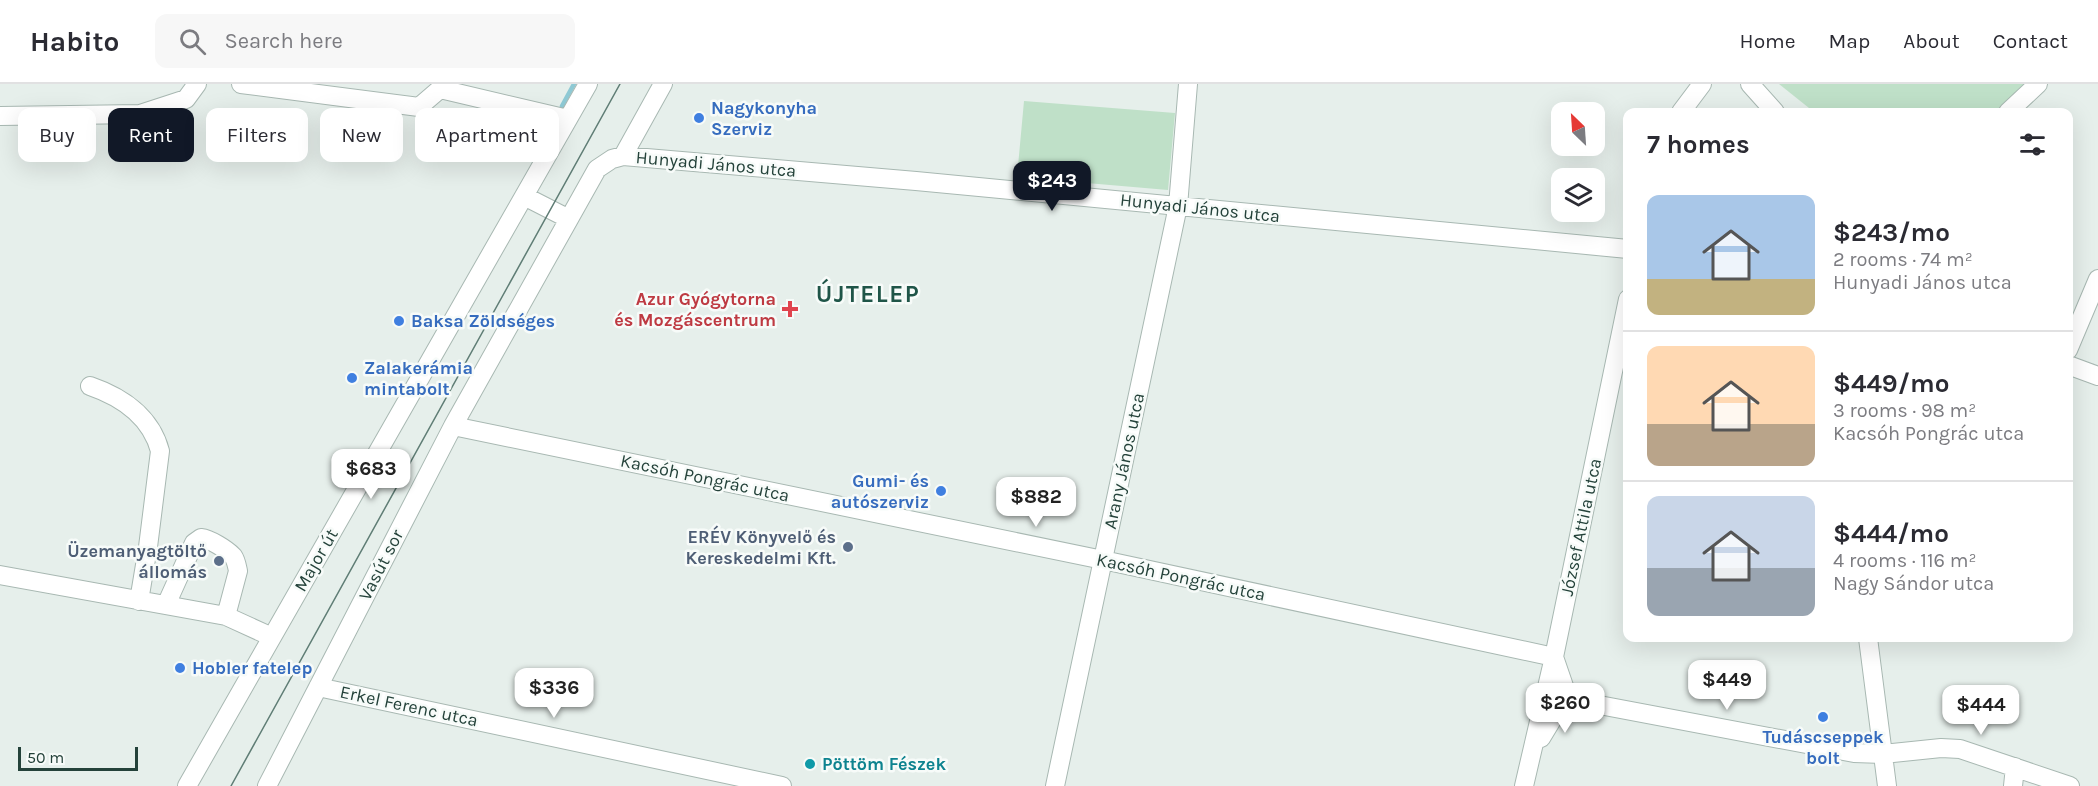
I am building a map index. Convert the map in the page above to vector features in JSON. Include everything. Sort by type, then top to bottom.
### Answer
[{"type":"street","points":[[0,116],[140,114],[186,99],[197,84]]},
{"type":"street","points":[[241,84],[419,107],[439,87],[568,119]]},
{"type":"street","name":"Major út","points":[[187,786],[588,84]]},
{"type":"street","points":[[623,156],[663,84]]},
{"type":"street","name":"Arany János utca","points":[[1054,786],[1178,206],[1188,84]]},
{"type":"street","points":[[1684,108],[1702,84]]},
{"type":"street","points":[[1750,84],[1771,108]]},
{"type":"street","points":[[2012,108],[2038,84]]},
{"type":"street","name":"Hunyadi János utca","points":[[569,219],[597,169],[612,159],[623,156],[1623,249]]},
{"type":"street","points":[[524,196],[569,219]]},
{"type":"street","name":"Vasút sor","points":[[267,786],[453,426],[569,219]]},
{"type":"street","points":[[2073,338],[2098,279]]},
{"type":"street","name":"József Attila utca","points":[[1524,786],[1554,657],[1623,323]]},
{"type":"street","points":[[2073,367],[2098,376]]},
{"type":"street","points":[[90,386],[108,392],[138,413],[157,440],[160,451],[148,547],[138,601]]},
{"type":"street","name":"Kacsóh Pongrác utca","points":[[453,426],[1103,560],[1554,657]]},
{"type":"street","points":[[166,605],[194,543],[201,538],[206,538],[233,557],[237,564],[238,571],[226,616]]},
{"type":"street","points":[[0,575],[226,616],[272,637]]},
{"type":"street","points":[[1869,642],[1887,786]]},
{"type":"street","points":[[1554,657],[1567,695],[1594,704],[1854,753],[1883,754],[1941,748],[1960,749],[2070,786]]},
{"type":"street","name":"Erkel Ferenc utca","points":[[318,687],[782,786]]},
{"type":"street","name":"József Attila utca","points":[[1532,755],[1567,695]]},
{"type":"street","points":[[2013,786],[2015,767]]},
{"type":"green space","points":[[1779,84],[2029,84],[2011,106],[2006,108],[1809,108]]},
{"type":"green space","points":[[1024,101],[1175,113],[1168,190],[1017,177]]},
{"type":"waterway","points":[[562,106],[574,84]]},
{"type":"tram line","points":[[231,786],[620,84]]},
{"type":"place","name":"Nagykonyha Szerviz","points":[[699,118]]},
{"type":"place","name":"Azur Gyógytorna és Mozgáscentrum","points":[[790,309]]},
{"type":"place","name":"Baksa Zöldséges","points":[[399,321]]},
{"type":"place","name":"Zalakerámia mintabolt","points":[[352,378]]},
{"type":"place","name":"Gumi- és autószerviz","points":[[941,491]]},
{"type":"place","name":"ERÉV Könyvelő és Kereskedelmi Kft.","points":[[848,547]]},
{"type":"place","name":"Üzemanyagtöltő állomás","points":[[219,561]]},
{"type":"place","name":"Hobler fatelep","points":[[180,668]]},
{"type":"place","name":"Tudáscseppek bolt","points":[[1823,717]]},
{"type":"place","name":"Pöttöm Fészek","points":[[810,764]]},
{"type":"district","name":"ÚJTELEP","points":[[868,294]]}]
